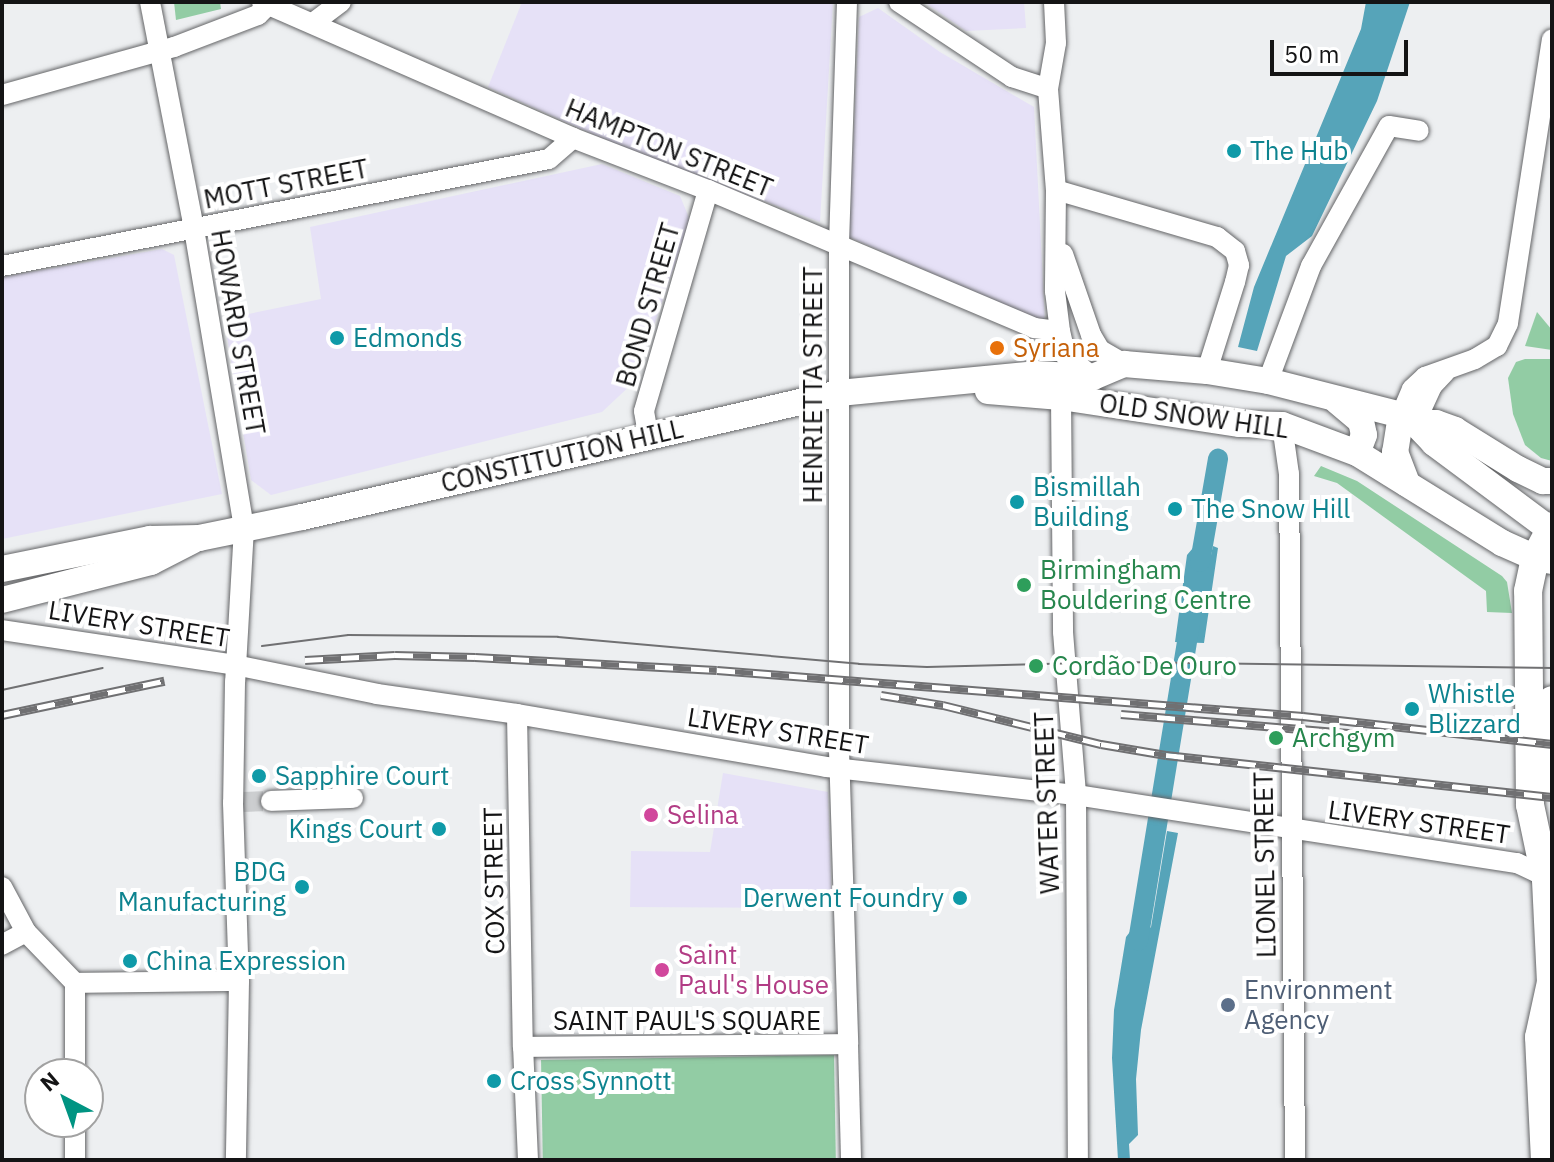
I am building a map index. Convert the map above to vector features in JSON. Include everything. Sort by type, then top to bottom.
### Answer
[{"type":"highway","points":[[1545,876],[1530,805],[1528,591],[1543,560],[1551,529]]},
{"type":"highway","points":[[1551,993],[1545,876],[1552,700]]},
{"type":"main road","name":"CONSTITUTION HILL","points":[[2,569],[150,539],[199,538],[839,393],[1035,374],[1093,377],[1124,364],[1237,376]]},
{"type":"main road","name":"OLD SNOW HILL","points":[[1237,376],[1268,381],[1408,419],[1436,423],[1455,430],[1518,469],[1543,481],[1552,481]]},
{"type":"main road","name":"CONSTITUTION HILL","points":[[1093,377],[1109,387],[1187,398],[1212,418]]},
{"type":"main road","name":"CONSTITUTION HILL","points":[[927,384],[1061,397]]},
{"type":"main road","name":"OLD SNOW HILL","points":[[1061,397],[1282,425],[1357,453],[1470,525],[1543,560]]},
{"type":"main road","points":[[1334,399],[1361,421],[1364,435],[1357,453]]},
{"type":"main road","name":"OLD SNOW HILL","points":[[1408,419],[1434,443],[1551,529]]},
{"type":"main road","points":[[1407,484],[1395,452],[1408,419]]},
{"type":"main road","name":"CONSTITUTION HILL","points":[[2,600],[151,562],[199,538]]},
{"type":"main road","name":"CONSTITUTION HILL","points":[[2,589],[89,576]]},
{"type":"main road","points":[[1544,1160],[1538,1037],[1551,993]]},
{"type":"street","name":"HOWARD STREET","points":[[150,2],[194,229],[244,528],[235,665],[239,981],[236,1160]]},
{"type":"street","points":[[313,23],[341,2]]},
{"type":"street","name":"HENRIETTA STREET","points":[[847,2],[839,246],[839,393],[840,768],[848,1044]]},
{"type":"street","points":[[899,2],[1012,77],[1048,89]]},
{"type":"street","points":[[1054,2],[1056,43],[1048,89],[1058,238],[1055,291],[1066,356],[1093,377]]},
{"type":"street","points":[[2,95],[159,51],[258,15],[265,4]]},
{"type":"street","name":"HAMPTON STREET","points":[[265,4],[573,138],[708,190],[1034,328],[1060,331]]},
{"type":"street","points":[[1408,419],[1414,387],[1425,377],[1497,346],[1508,323],[1552,39]]},
{"type":"street","points":[[1268,381],[1311,266],[1389,126],[1419,131]]},
{"type":"street","name":"MOTT STREET","points":[[2,266],[549,159],[573,138]]},
{"type":"street","name":"BOND STREET","points":[[648,434],[644,411],[708,190]]},
{"type":"street","points":[[1056,190],[1217,237],[1235,251],[1239,265],[1207,371]]},
{"type":"street","points":[[1058,238],[1091,335],[1100,350],[1124,364]]},
{"type":"street","name":"WATER STREET","points":[[1061,397],[1063,632],[1076,795],[1078,1160]]},
{"type":"street","name":"LIONEL STREET","points":[[1282,425],[1289,474],[1295,1160]]},
{"type":"street","name":"LIVERY STREET","points":[[2,630],[235,665],[377,694],[840,768],[1076,795],[1517,863],[1545,876]]},
{"type":"street","name":"COX STREET","points":[[517,714],[523,1047]]},
{"type":"street","points":[[271,801],[353,798]]},
{"type":"street","points":[[2,887],[26,932],[75,983],[75,1058]]},
{"type":"street","points":[[2,945],[26,932]]},
{"type":"street","points":[[75,983],[239,981]]},
{"type":"street","name":"SAINT PAUL'S SQUARE","points":[[528,1160],[523,1047],[848,1044],[851,1160]]},
{"type":"street","points":[[75,1138],[75,1160]]},
{"type":"shaded area","points":[[522,2],[833,2],[820,222],[621,147],[488,87]]},
{"type":"shaded area","points":[[924,2],[1024,2],[1026,28],[966,31]]},
{"type":"shaded area","points":[[878,8],[940,52],[1034,107],[1045,323],[849,237],[859,17]]},
{"type":"shaded area","points":[[602,164],[680,196],[690,220],[635,381],[602,412],[271,495],[251,480],[224,319],[321,299],[310,227]]},
{"type":"shaded area","points":[[162,249],[174,255],[222,494],[2,539],[2,277]]},
{"type":"shaded area","points":[[723,773],[828,792],[832,908],[630,907],[631,851],[710,852]]},
{"type":"green space","points":[[174,2],[220,2],[221,9],[176,20]]},
{"type":"green space","points":[[1537,312],[1552,330],[1552,350],[1525,346]]},
{"type":"green space","points":[[1552,359],[1552,461],[1541,458],[1525,445],[1513,414],[1508,378],[1516,362]]},
{"type":"green space","points":[[1321,466],[1357,481],[1502,576],[1507,582],[1512,613],[1487,612],[1486,591],[1337,483],[1314,476]]},
{"type":"green space","points":[[834,1055],[836,1160],[543,1160],[541,1060]]},
{"type":"water","points":[[1366,2],[1410,2],[1377,101],[1312,236],[1286,256],[1257,351],[1238,347],[1254,287],[1361,29]]},
{"type":"water","points":[[1204,535],[1208,554],[1211,555],[1213,546],[1218,548],[1204,643],[1175,642],[1187,555]]},
{"type":"water","points":[[1167,831],[1178,833],[1141,1030],[1136,1079],[1138,1135],[1129,1144],[1130,1160],[1118,1160],[1112,1058],[1114,1010],[1126,937],[1142,916],[1145,933],[1151,927]]},
{"type":"waterway","points":[[1200,562],[1218,459]]},
{"type":"waterway","points":[[1138,941],[1191,618]]},
{"type":"tunnel","points":[[243,802],[271,801]]},
{"type":"tram line","points":[[262,646],[348,635],[558,637],[859,664],[927,667],[1119,662],[1552,668]]},
{"type":"tram line","points":[[2,690],[103,668]]},
{"type":"railway","points":[[305,660],[395,655],[717,670],[1303,716],[1552,744]]},
{"type":"railway","points":[[2,715],[164,681]]},
{"type":"railway","points":[[881,695],[943,705],[1101,744],[1166,755],[1552,797]]},
{"type":"railway","points":[[1121,714],[1360,734]]},
{"type":"place","name":"The Hub","points":[[1234,151]]},
{"type":"place","name":"Edmonds","points":[[337,338]]},
{"type":"place","name":"Syriana","points":[[997,348]]},
{"type":"place","name":"Bismillah Building","points":[[1017,502]]},
{"type":"place","name":"The Snow Hill","points":[[1175,509]]},
{"type":"place","name":"Birmingham Bouldering Centre","points":[[1024,585]]},
{"type":"place","name":"Cordão De Ouro","points":[[1036,666]]},
{"type":"place","name":"Whistle Blizzard","points":[[1412,709]]},
{"type":"place","name":"Archgym","points":[[1276,738]]},
{"type":"place","name":"Sapphire Court","points":[[259,776]]},
{"type":"place","name":"Selina","points":[[651,815]]},
{"type":"place","name":"Kings Court","points":[[439,829]]},
{"type":"place","name":"BDG Manufacturing","points":[[302,887]]},
{"type":"place","name":"Derwent Foundry","points":[[960,898]]},
{"type":"place","name":"China Expression","points":[[130,961]]},
{"type":"place","name":"Saint Paul's House","points":[[662,970]]},
{"type":"place","name":"Environment Agency","points":[[1228,1005]]},
{"type":"place","name":"Cross Synnott","points":[[494,1081]]}]
